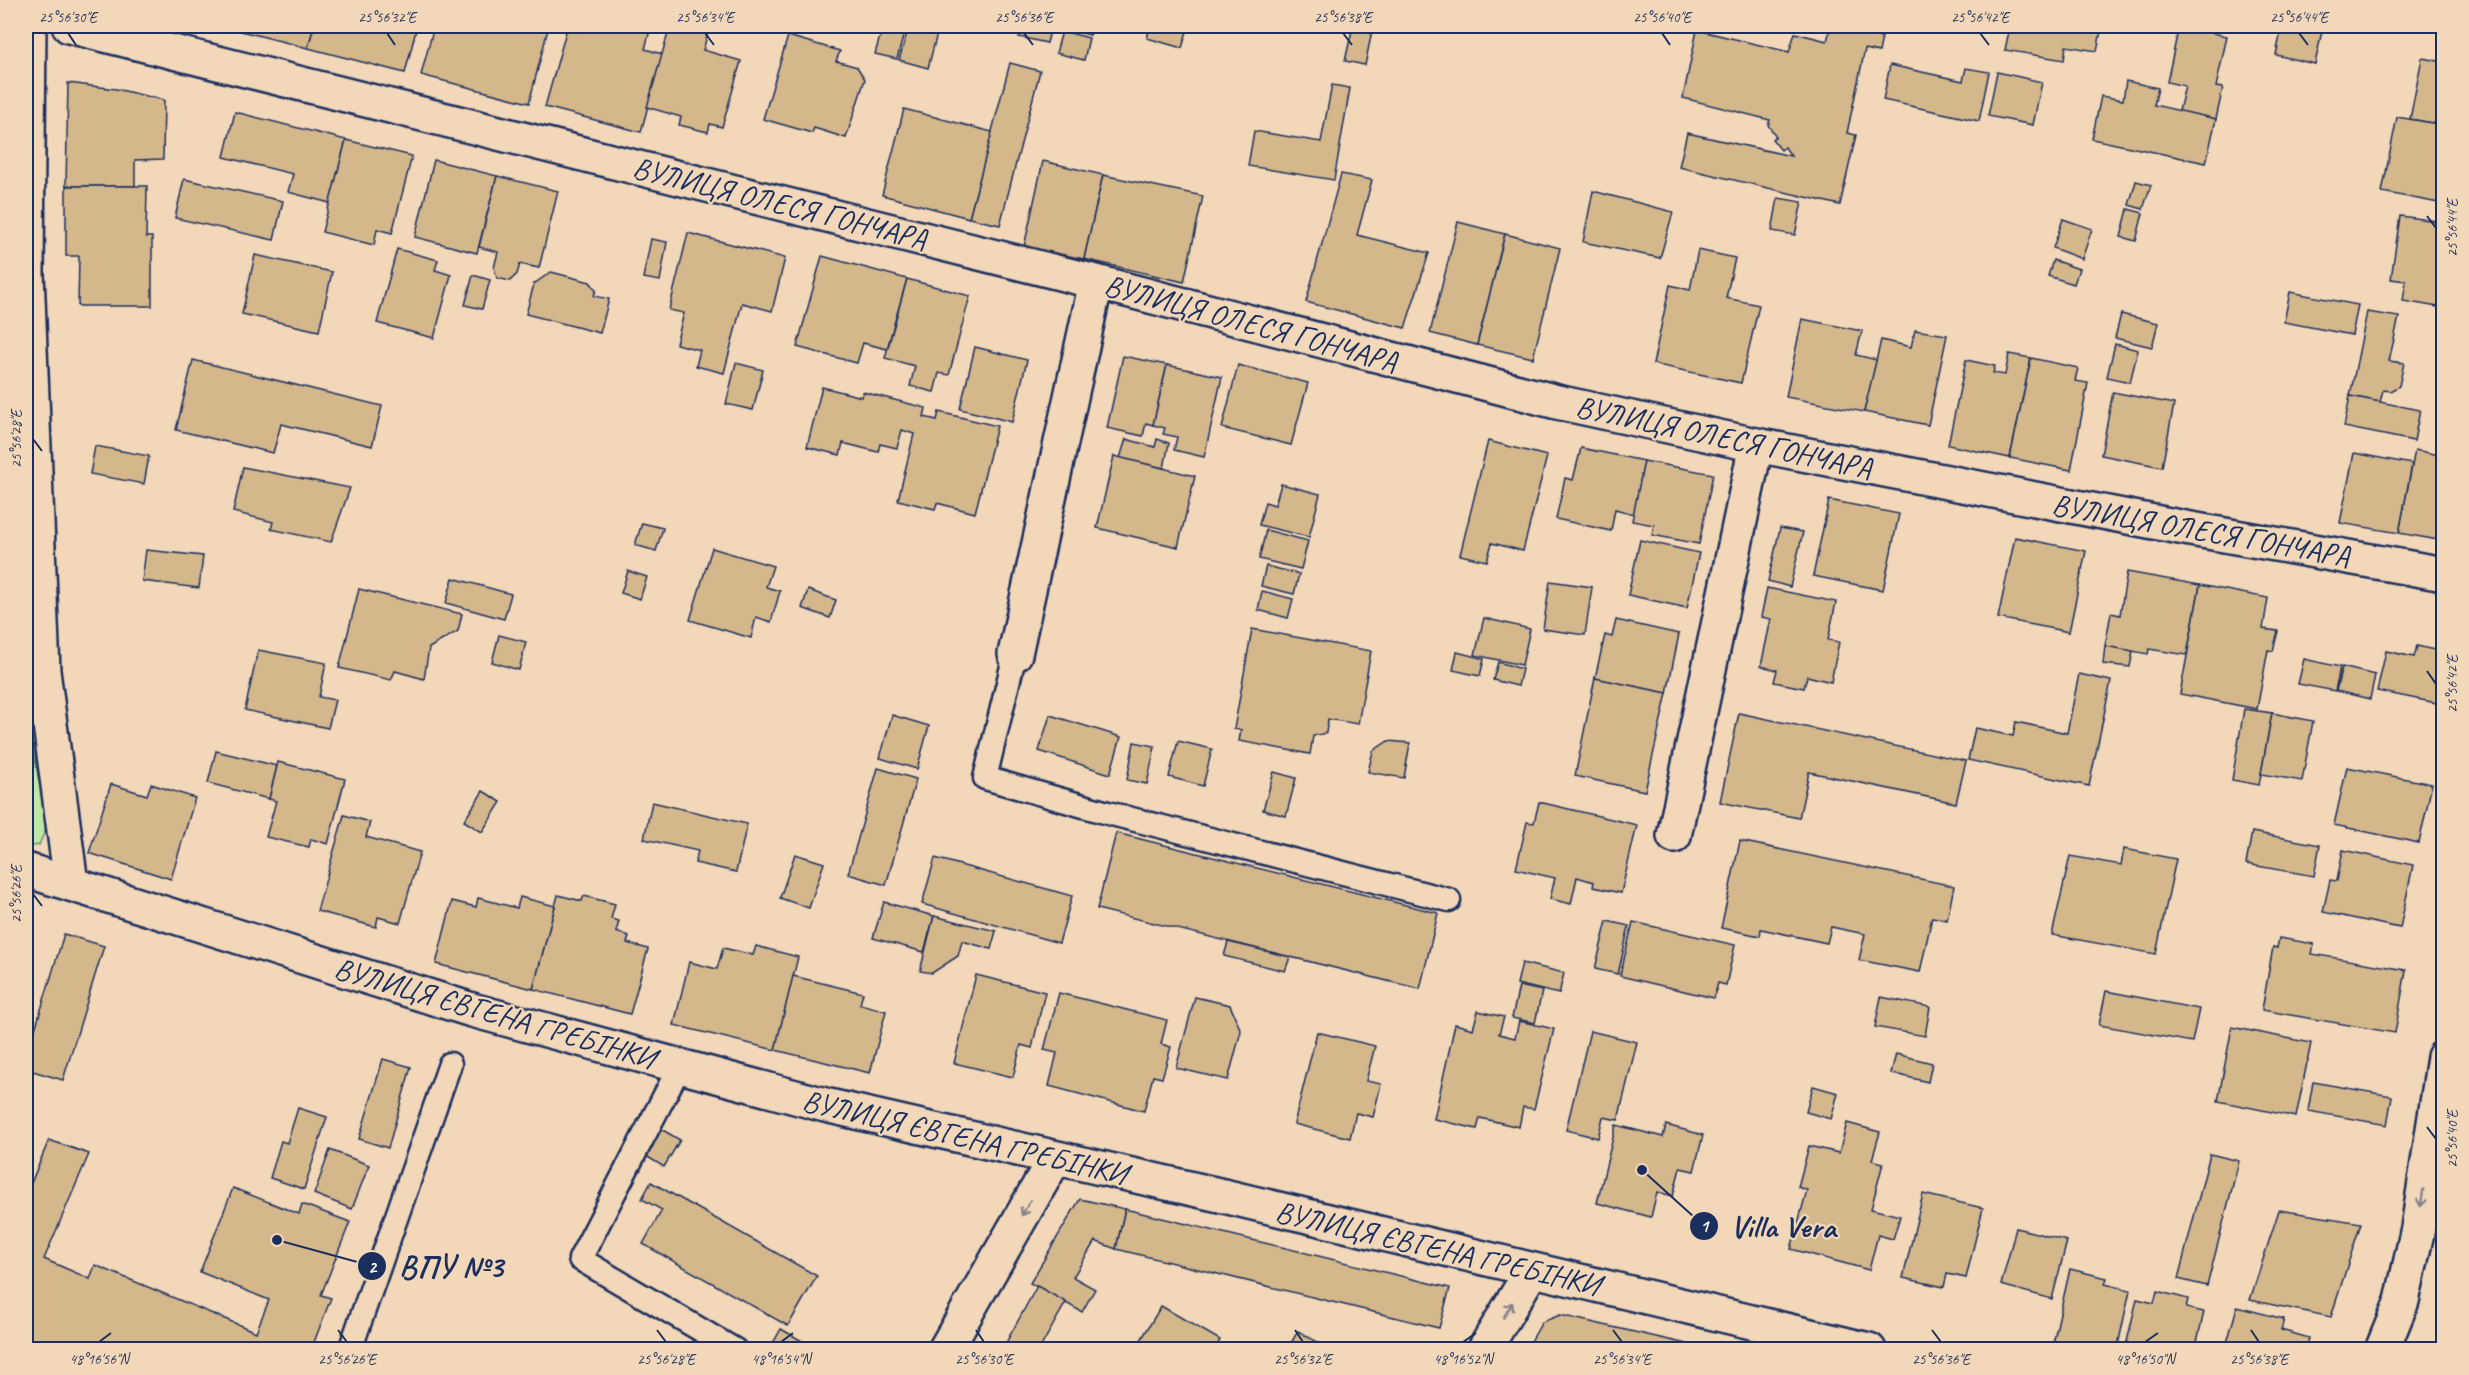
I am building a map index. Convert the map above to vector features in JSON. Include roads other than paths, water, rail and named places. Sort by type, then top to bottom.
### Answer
[{"type":"street","points":[[29,26],[27,273],[43,671],[71,884]]},
{"type":"street","name":"ВУЛИЦЯ ОЛЕСЯ ГОНЧАРА","points":[[69,26],[1096,282],[1557,402],[1756,445],[2185,528],[2444,574]]},
{"type":"street","points":[[1015,654],[1096,282]]},
{"type":"street","points":[[1674,836],[1756,445]]},
{"type":"street","points":[[26,699],[43,671]]},
{"type":"street","name":"ВУЛИЦЯ ЄВГЕНА ГРЕБІНКИ","points":[[26,870],[472,1010],[825,1105],[1532,1270],[1776,1339],[1869,1350]]},
{"type":"street","points":[[2382,1350],[2402,1302],[2418,1228],[2444,1057]]},
{"type":"street","points":[[945,1350],[1055,1158]]},
{"type":"street","points":[[1484,1350],[1532,1270]]},
{"type":"lane","points":[[1015,654],[985,778],[1108,813],[1449,900]]},
{"type":"lane","points":[[350,1350],[450,1064]]},
{"type":"lane","points":[[680,1066],[580,1258],[735,1350]]},
{"type":"place","name":"Villa Vera","points":[[1642,1170]]},
{"type":"place","name":"ВПУ №3","points":[[277,1240]]}]
